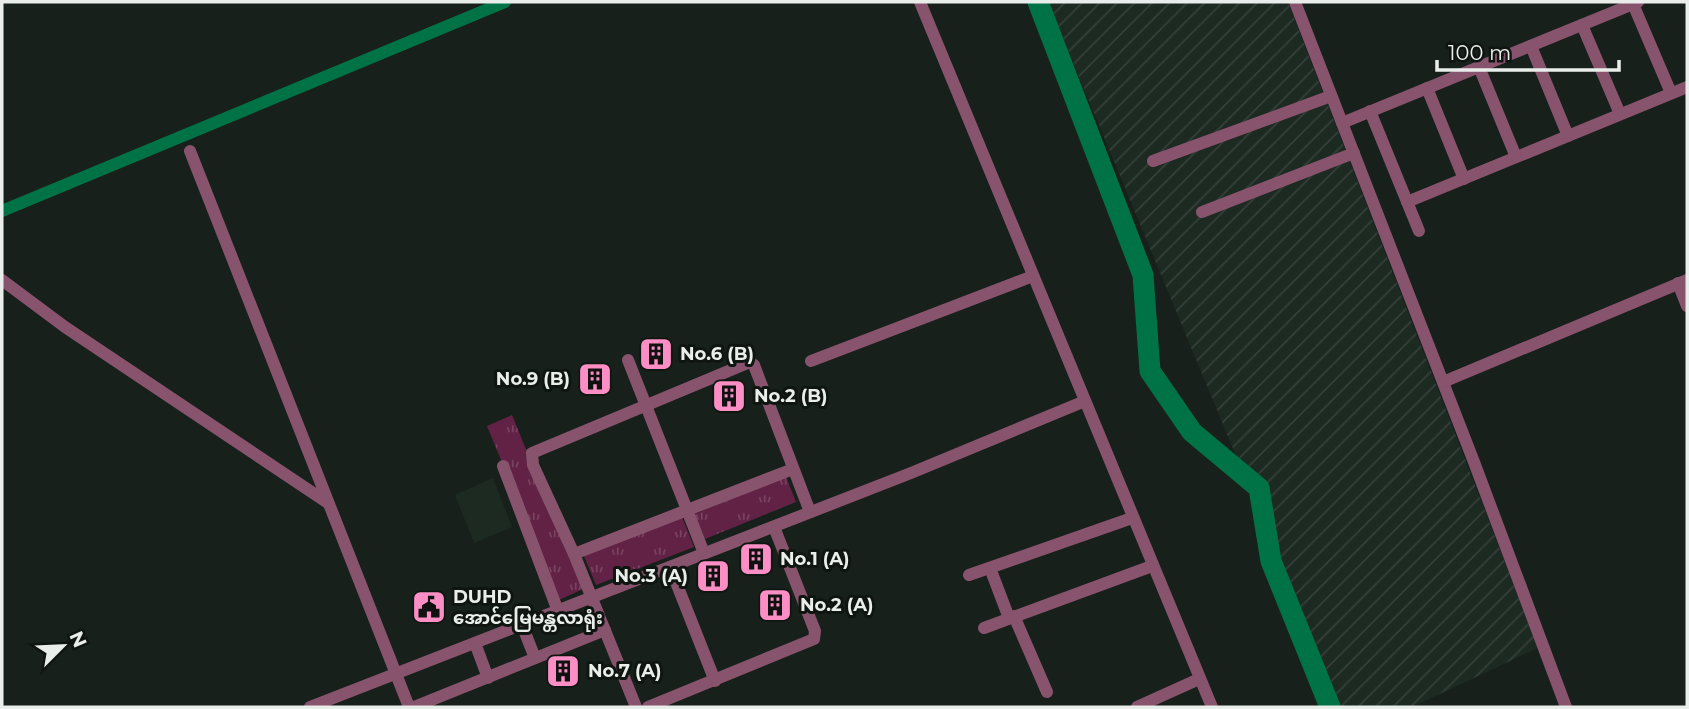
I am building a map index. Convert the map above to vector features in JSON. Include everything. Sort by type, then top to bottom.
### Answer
[{"type":"street","points":[[920,2],[1212,707]]},
{"type":"street","points":[[1295,2],[1566,707]]},
{"type":"street","points":[[1342,123],[1636,3],[1671,93]]},
{"type":"street","points":[[1582,24],[1620,114]]},
{"type":"street","points":[[1531,46],[1568,136]]},
{"type":"street","points":[[1479,67],[1516,157]]},
{"type":"street","points":[[1407,202],[1687,87]]},
{"type":"street","points":[[1427,88],[1464,178]]},
{"type":"street","points":[[1153,160],[1331,96]]},
{"type":"street","points":[[1370,111],[1419,231]]},
{"type":"street","points":[[190,151],[395,674],[411,707],[605,631]]},
{"type":"street","points":[[1202,212],[1354,153]]},
{"type":"street","points":[[811,361],[1033,276]]},
{"type":"street","points":[[2,280],[65,327],[328,503]]},
{"type":"street","points":[[1443,382],[1683,281],[1687,306]]},
{"type":"street","points":[[628,360],[704,553]]},
{"type":"street","points":[[636,707],[574,554],[533,465],[532,453],[750,362],[754,365],[810,512]]},
{"type":"street","points":[[310,707],[774,527],[1085,401]]},
{"type":"street","points":[[503,466],[558,611]]},
{"type":"street","points":[[574,554],[793,469]]},
{"type":"street","points":[[969,575],[1132,518]]},
{"type":"street","points":[[648,707],[814,639],[815,631],[774,527]]},
{"type":"street","points":[[984,628],[1152,566]]},
{"type":"street","points":[[670,567],[715,681]]},
{"type":"street","points":[[990,568],[1047,692]]},
{"type":"street","points":[[523,625],[535,658]]},
{"type":"street","points":[[475,643],[488,678]]},
{"type":"street","points":[[1137,707],[1199,679]]},
{"type":"shaded area","points":[[1048,2],[1288,2],[1538,648],[1412,707],[1340,707]]},
{"type":"shaded area","points":[[493,478],[512,527],[474,543],[455,495]]},
{"type":"green space","points":[[512,415],[583,589],[559,600],[487,426]]},
{"type":"green space","points":[[786,477],[796,502],[705,539],[694,514]]},
{"type":"green space","points":[[682,517],[694,547],[596,585],[584,556]]},
{"type":"waterway","points":[[2,211],[505,2]]},
{"type":"waterway","points":[[1038,2],[1143,275],[1150,371],[1192,432],[1259,488],[1271,561],[1330,707]]},
{"type":"place","name":"No.6 (B)","points":[[656,354]]},
{"type":"place","name":"No.9 (B)","points":[[595,379]]},
{"type":"place","name":"No.2 (B)","points":[[729,396]]},
{"type":"place","name":"No.1 (A)","points":[[756,559]]},
{"type":"place","name":"No.3 (A)","points":[[713,576]]},
{"type":"place","name":"No.2 (A)","points":[[775,605]]},
{"type":"place","name":"DUHD အောင်မြေမန္တလာရုံး","points":[[429,607]]},
{"type":"place","name":"No.7 (A)","points":[[563,671]]}]
